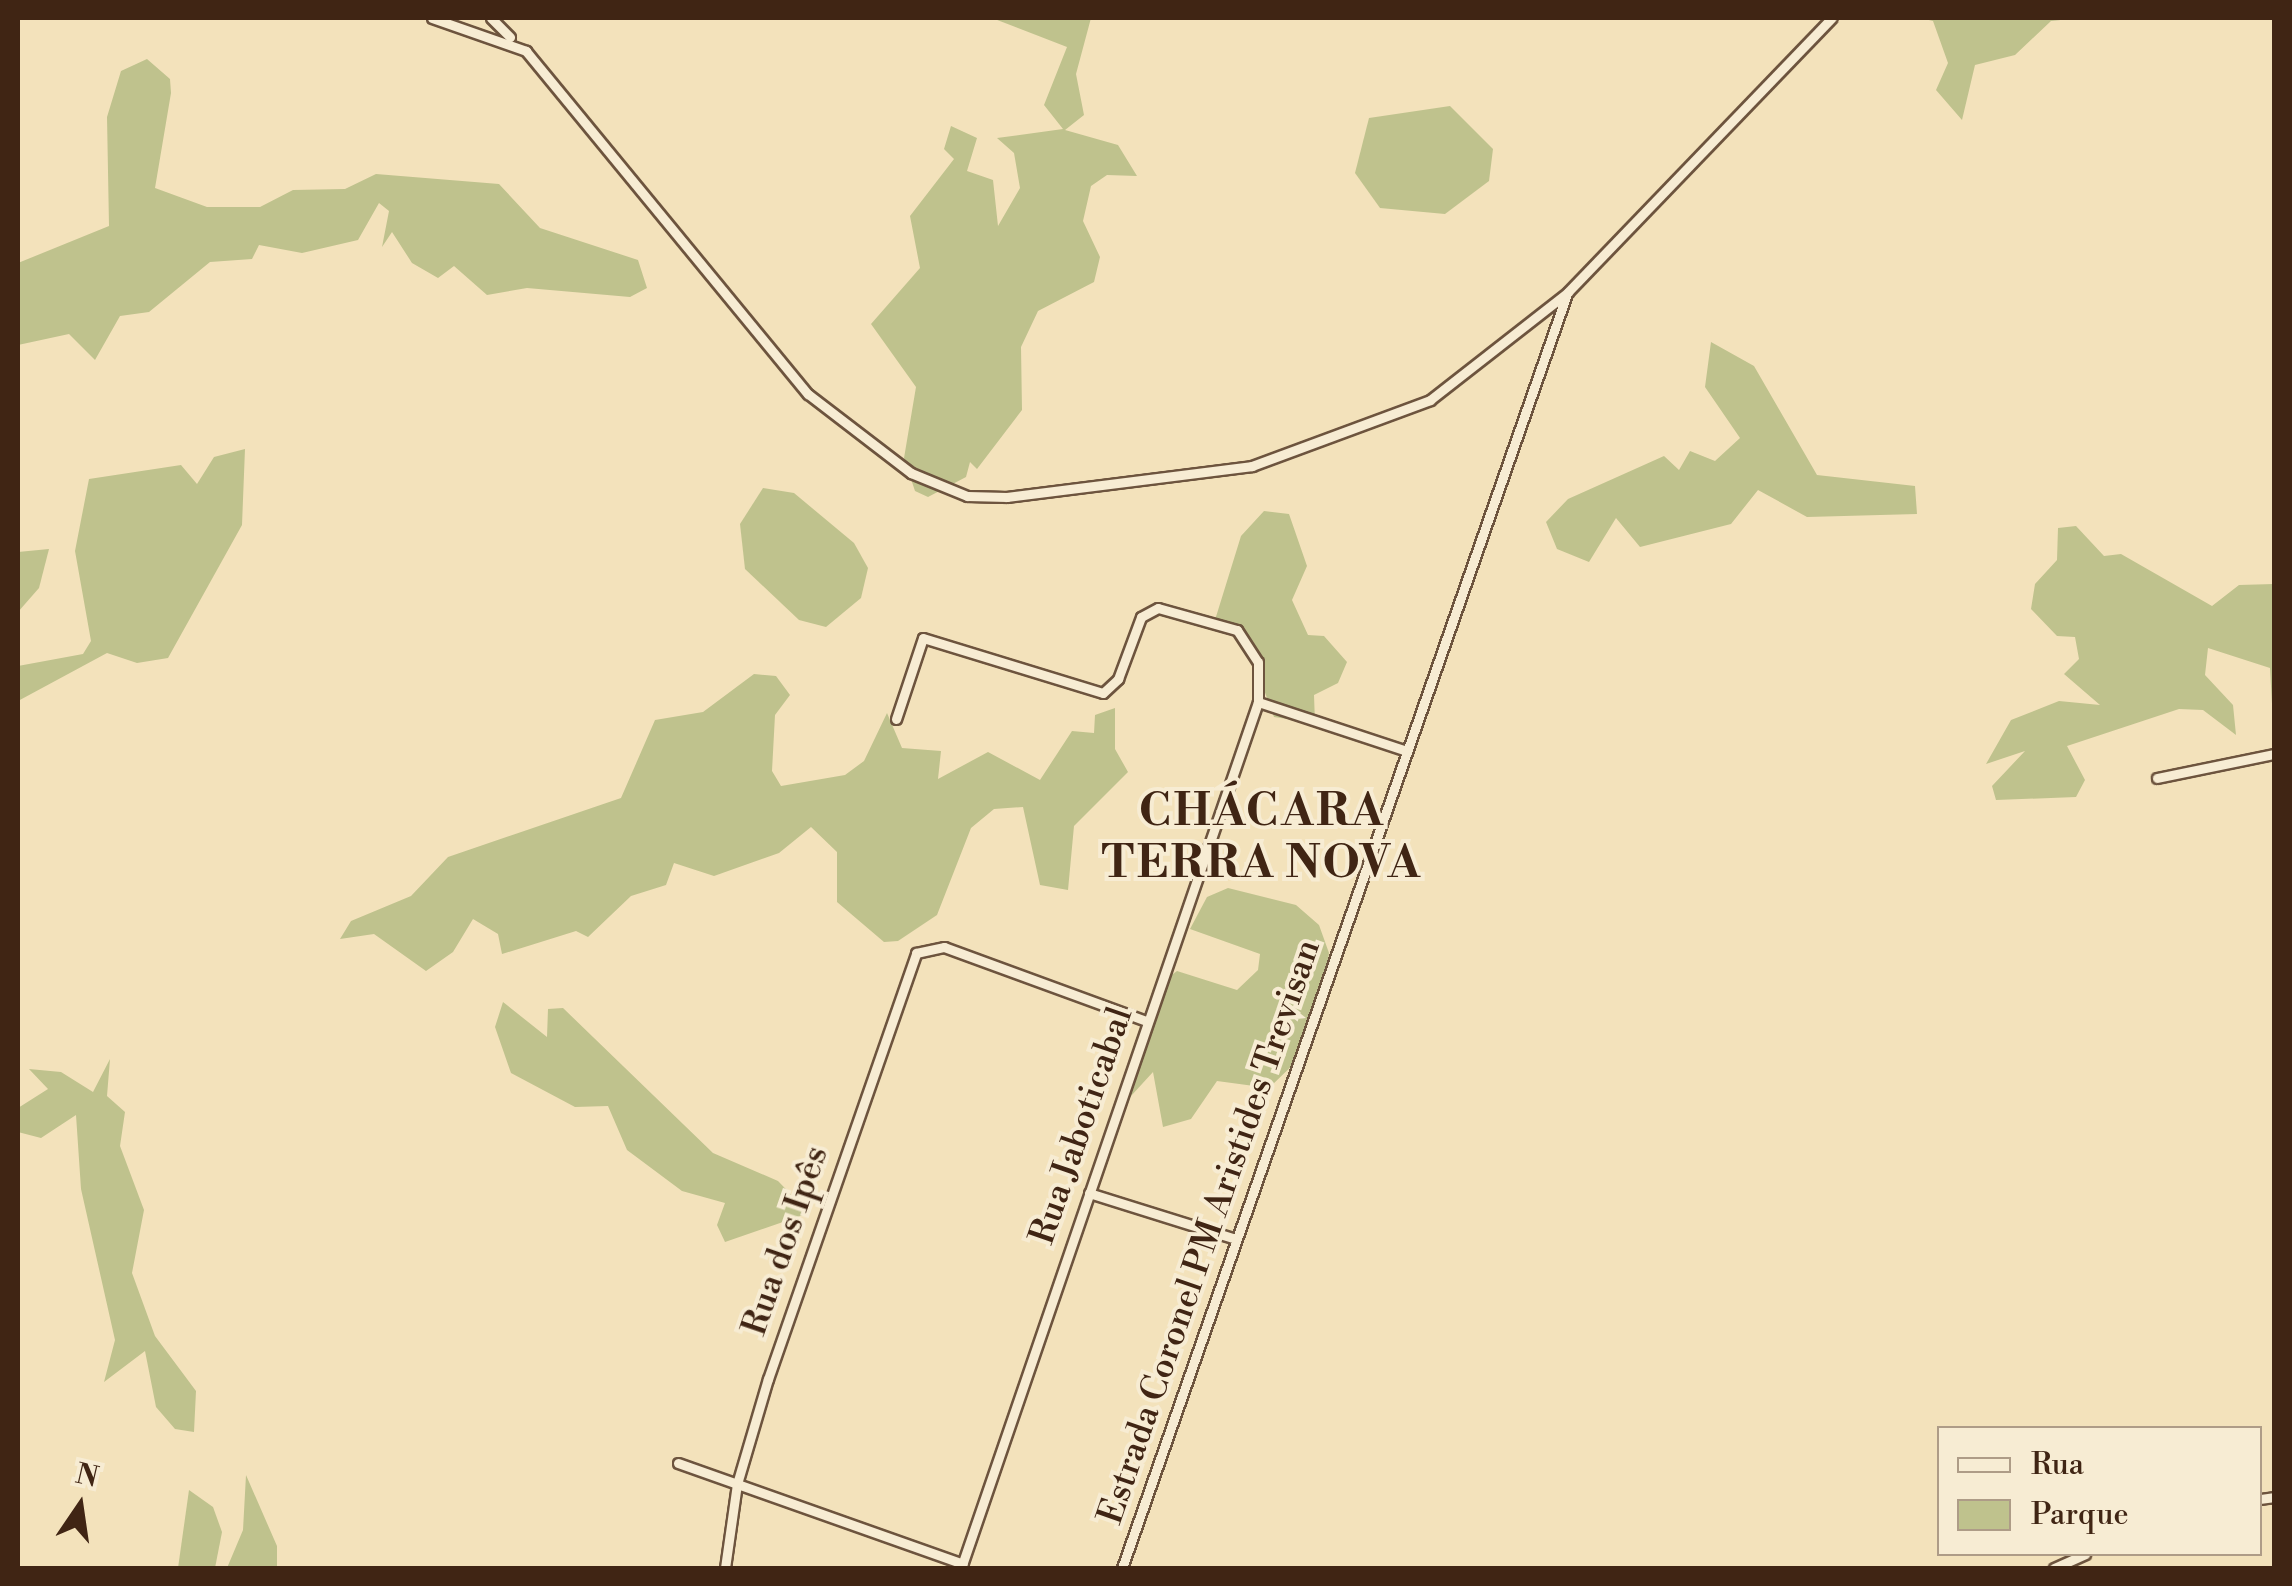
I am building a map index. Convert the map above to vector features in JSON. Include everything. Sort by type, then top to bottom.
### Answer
[{"type":"street","points":[[432,18],[512,38]]},
{"type":"street","points":[[491,18],[565,91],[808,394],[911,474],[967,496],[1156,485],[1252,466],[1430,400],[1568,292],[1832,18]]},
{"type":"street","name":"Estrada Coronel PM Aristides Trevisan","points":[[1122,1568],[1568,292]]},
{"type":"street","points":[[896,719],[928,637],[1103,692],[1150,609],[1250,638],[1258,702],[1407,752]]},
{"type":"street","name":"Rua Jaboticabal","points":[[962,1566],[1258,702]]},
{"type":"street","points":[[2157,778],[2274,754]]},
{"type":"street","name":"Rua dos Ipês","points":[[725,1568],[737,1484],[909,969],[932,946],[1146,1021]]},
{"type":"street","points":[[1090,1193],[1236,1240]]},
{"type":"street","points":[[678,1463],[962,1566]]},
{"type":"street","points":[[2054,1568],[2081,1556]]},
{"type":"green space","points":[[992,18],[1091,18],[1076,74],[1084,115],[1065,130],[1118,145],[1137,176],[1107,175],[1091,186],[1083,221],[1100,257],[1094,282],[1038,311],[1021,347],[1022,410],[977,469],[970,462],[966,477],[928,497],[915,491],[904,458],[916,387],[871,324],[920,268],[910,216],[954,159],[944,149],[951,126],[977,138],[967,171],[993,180],[998,226],[1020,188],[1014,153],[997,138],[1063,129],[1044,105],[1067,47]]},
{"type":"green space","points":[[1920,18],[2080,18],[2051,21],[2015,55],[1975,65],[1962,120],[1936,90],[1948,63],[1933,21]]},
{"type":"green space","points":[[147,59],[170,79],[171,93],[155,188],[207,207],[260,207],[293,190],[345,189],[376,174],[499,184],[540,228],[638,260],[647,288],[630,297],[527,288],[487,295],[454,266],[438,278],[412,263],[392,232],[382,247],[389,211],[379,203],[358,240],[302,253],[259,245],[252,259],[210,262],[149,312],[120,316],[95,360],[69,334],[18,345],[18,263],[109,226],[107,117],[121,71]]},
{"type":"green space","points":[[1450,106],[1493,149],[1489,181],[1445,214],[1380,208],[1355,173],[1369,118]]},
{"type":"green space","points":[[1711,342],[1754,366],[1817,475],[1915,486],[1917,514],[1807,517],[1758,490],[1731,524],[1640,547],[1616,518],[1589,562],[1557,549],[1546,522],[1568,499],[1664,456],[1679,470],[1690,451],[1715,461],[1740,438],[1705,387]]},
{"type":"green space","points":[[245,449],[242,525],[168,658],[137,663],[107,653],[18,701],[18,666],[83,654],[91,641],[75,551],[89,479],[181,465],[197,484],[214,457]]},
{"type":"green space","points":[[763,488],[794,493],[854,543],[868,568],[861,598],[826,627],[799,620],[745,569],[740,524]]},
{"type":"green space","points":[[1264,511],[1289,514],[1307,566],[1292,600],[1308,635],[1324,636],[1347,662],[1338,683],[1314,695],[1315,723],[1274,717],[1247,644],[1215,620],[1241,536]]},
{"type":"green space","points":[[2076,526],[2104,556],[2121,554],[2212,606],[2239,585],[2274,584],[2274,740],[2270,668],[2208,648],[2205,675],[2233,705],[2236,735],[2203,710],[2179,709],[2067,746],[2085,780],[2076,797],[1996,800],[1992,786],[2025,751],[1986,764],[2011,720],[2059,701],[2100,705],[2064,674],[2079,659],[2075,637],[2057,636],[2031,609],[2035,584],[2057,560],[2058,528]]},
{"type":"green space","points":[[49,549],[39,588],[18,612],[18,552]]},
{"type":"green space","points":[[754,674],[776,676],[790,695],[775,715],[772,771],[781,786],[845,775],[864,761],[887,713],[902,748],[941,751],[938,779],[988,752],[1040,780],[1072,731],[1094,733],[1095,715],[1115,708],[1115,749],[1128,772],[1074,826],[1068,890],[1040,885],[1023,807],[994,809],[971,828],[937,915],[898,941],[884,942],[837,902],[837,852],[811,827],[779,853],[714,876],[674,863],[666,885],[631,896],[588,937],[576,931],[502,954],[498,934],[473,919],[453,952],[426,971],[374,934],[340,939],[351,921],[411,896],[448,857],[621,798],[655,720],[703,712]]},
{"type":"green space","points":[[1228,888],[1296,905],[1319,925],[1329,953],[1323,998],[1301,1057],[1269,1088],[1217,1081],[1191,1119],[1163,1127],[1153,1072],[1120,1108],[1153,989],[1177,971],[1237,990],[1258,970],[1260,954],[1190,929],[1207,897]]},
{"type":"green space","points":[[503,1002],[547,1037],[548,1009],[563,1008],[713,1153],[778,1181],[809,1213],[725,1242],[717,1225],[725,1203],[682,1191],[627,1150],[608,1106],[575,1107],[511,1073],[495,1027]]},
{"type":"green space","points":[[110,1059],[107,1096],[125,1112],[120,1146],[144,1210],[132,1273],[155,1336],[196,1391],[194,1432],[175,1429],[156,1407],[145,1351],[104,1382],[115,1340],[81,1189],[76,1115],[41,1138],[18,1132],[18,1108],[48,1089],[29,1069],[61,1072],[93,1092]]},
{"type":"green space","points":[[246,1475],[277,1546],[277,1568],[227,1568],[243,1530]]},
{"type":"green space","points":[[189,1490],[213,1507],[222,1532],[215,1568],[178,1568]]},
{"type":"district","name":"CHÁCARA TERRA NOVA","points":[[1262,838]]}]
